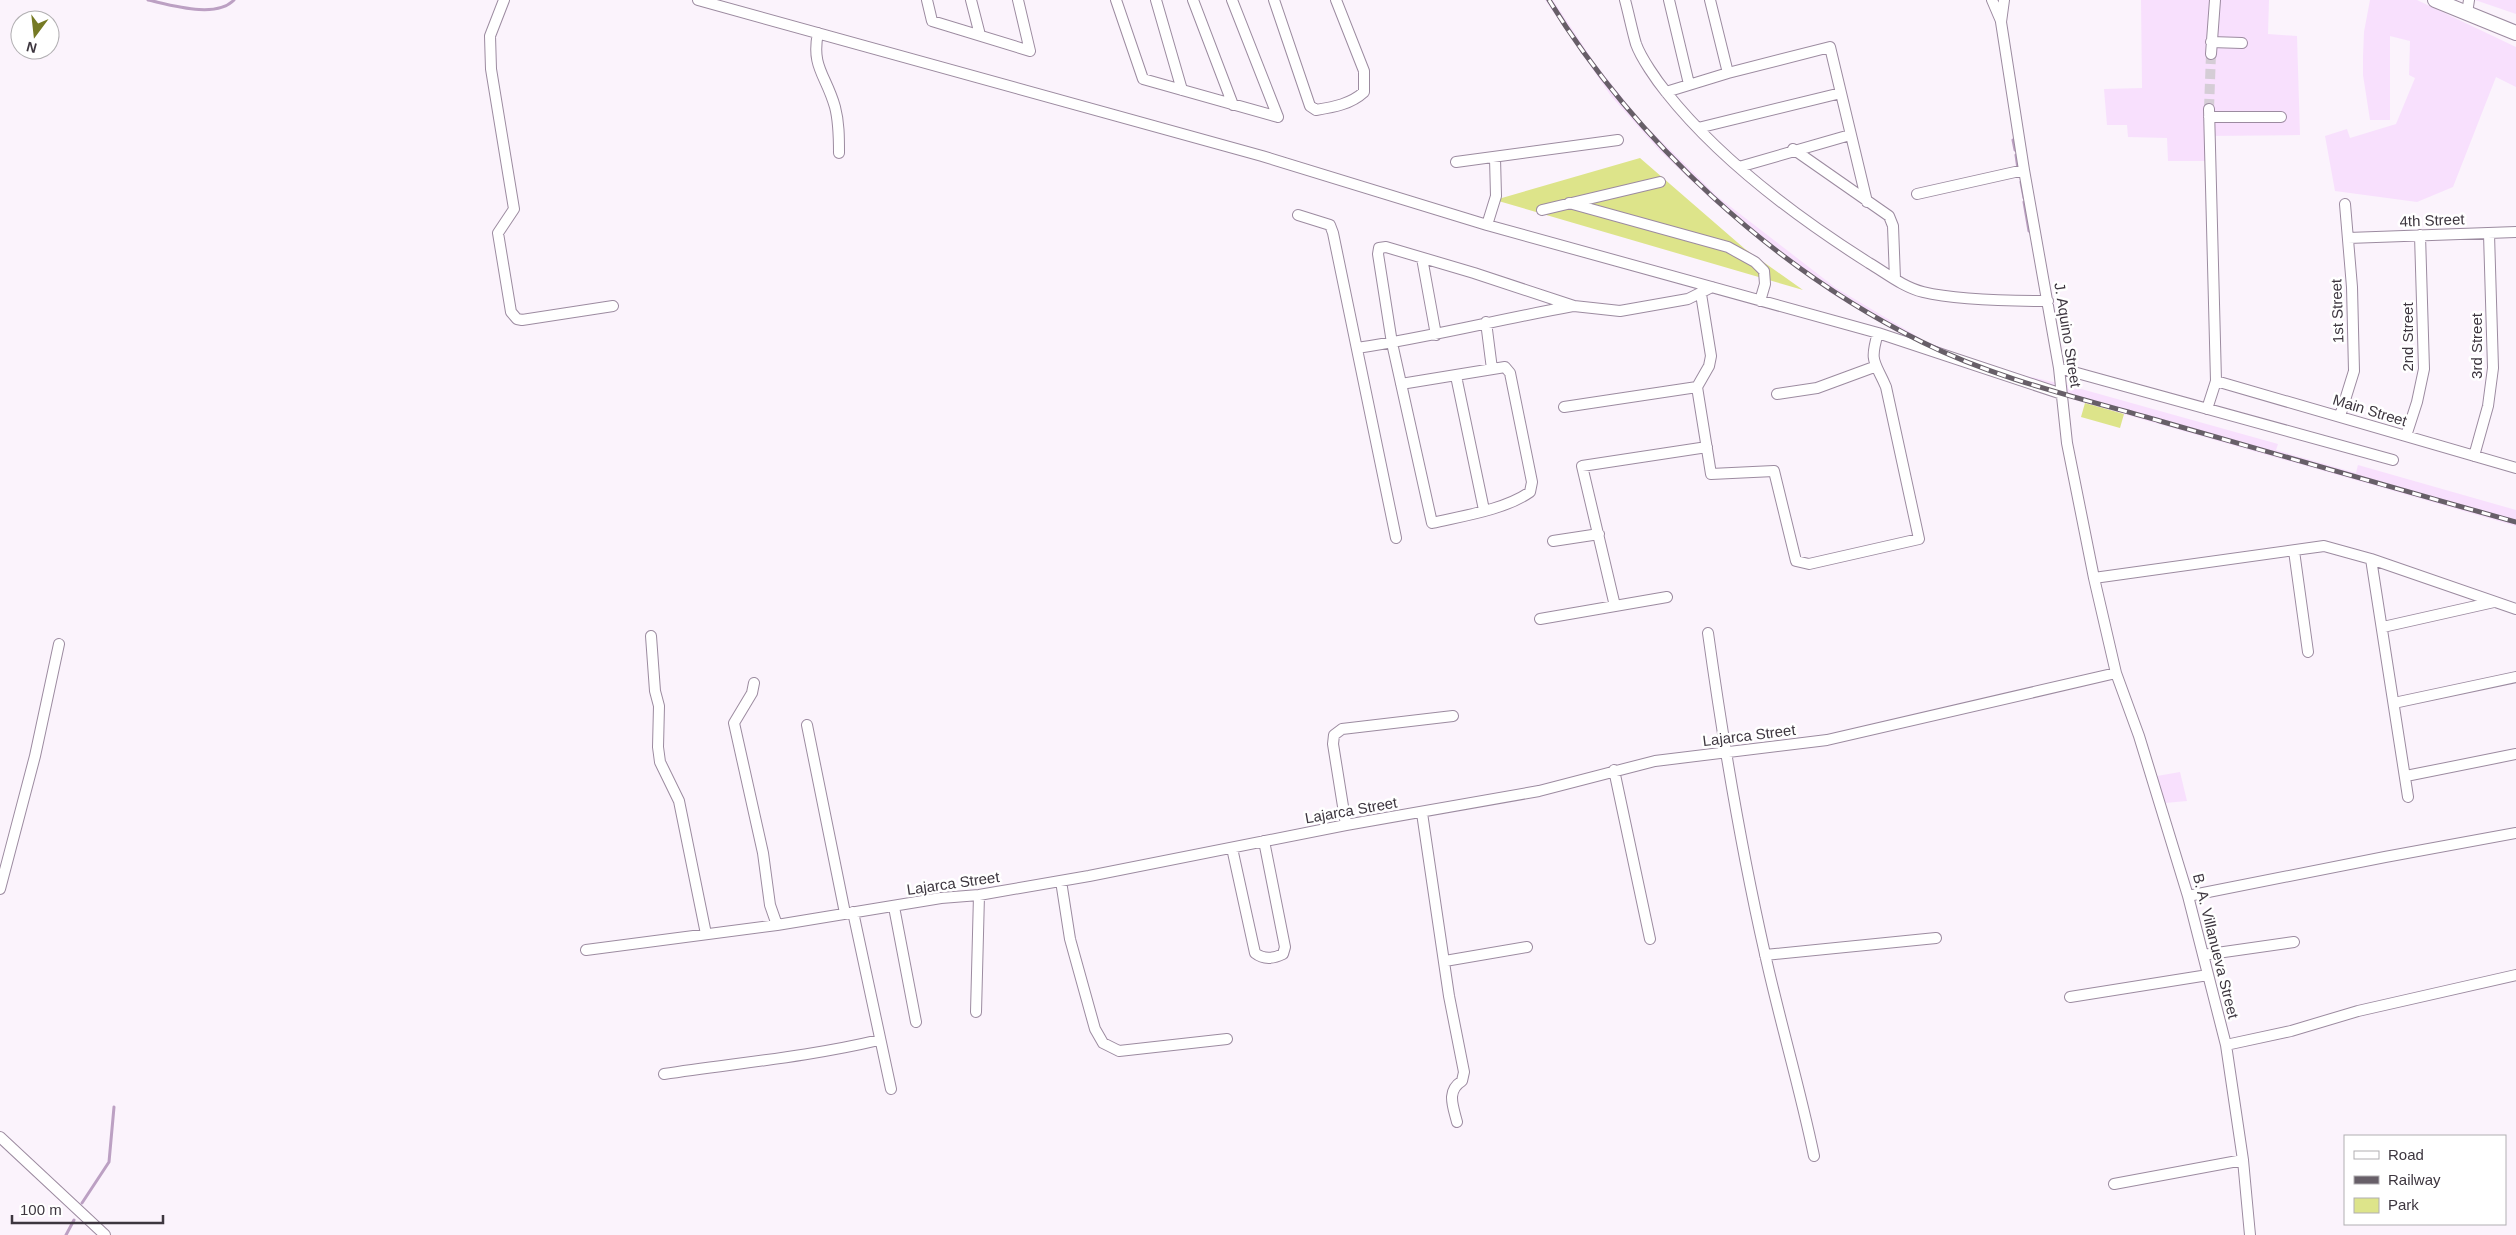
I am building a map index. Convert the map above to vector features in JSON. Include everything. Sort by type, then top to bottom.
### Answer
[{"type":"main road","points":[[2436,0],[2468,7],[2516,33]]},
{"type":"street","points":[[504,0],[490,36],[491,69],[514,208],[498,233],[511,312],[517,319],[522,320],[613,306]]},
{"type":"street","points":[[698,0],[1262,156],[1487,225],[1878,333],[2062,394]]},
{"type":"street","points":[[927,0],[932,22],[1030,51],[1018,0]]},
{"type":"street","points":[[971,0],[980,35]]},
{"type":"street","points":[[1116,0],[1142,79],[1278,117],[1232,0]]},
{"type":"street","points":[[1156,0],[1182,90]]},
{"type":"street","points":[[1193,0],[1232,105]]},
{"type":"street","points":[[1274,0],[1310,106],[1316,110],[1342,105],[1356,99],[1364,92],[1364,71],[1336,0]]},
{"type":"street","points":[[1624,0],[1637,46],[1666,92],[1698,128],[1739,167],[1796,212],[1895,279],[1923,292],[2048,301]]},
{"type":"street","points":[[1669,0],[1689,84]]},
{"type":"street","points":[[1710,0],[1728,73]]},
{"type":"street","points":[[1992,0],[2001,22]]},
{"type":"street","name":"J. Aquino Street","points":[[2004,0],[2001,22],[2024,170],[2059,368],[2067,443],[2094,578],[2116,673]]},
{"type":"street","points":[[2211,54],[2215,0]]},
{"type":"street","points":[[818,33],[815,54],[834,105],[838,126],[839,153]]},
{"type":"street","points":[[2211,42],[2242,43]]},
{"type":"street","points":[[1666,92],[1728,73],[1830,47],[1867,202]]},
{"type":"street","points":[[1698,128],[1841,93]]},
{"type":"street","points":[[2207,409],[2216,381],[2209,113],[2281,117]]},
{"type":"street","points":[[1739,167],[1794,149],[1850,135]]},
{"type":"street","points":[[1456,162],[1618,140]]},
{"type":"street","points":[[1794,149],[1889,216],[1894,226],[1895,279]]},
{"type":"street","points":[[1487,225],[1496,196],[1495,158]]},
{"type":"street","points":[[1917,194],[2024,170]]},
{"type":"street","points":[[1542,210],[1660,182]]},
{"type":"street","points":[[1569,203],[1728,247],[1755,262],[1764,271],[1765,284],[1760,301]]},
{"type":"street","name":"1st Street","points":[[2340,416],[2354,371],[2345,204]]},
{"type":"street","points":[[1298,215],[1330,225],[1396,538]]},
{"type":"street","name":"4th Street","points":[[2348,238],[2516,232]]},
{"type":"street","name":"3rd Street","points":[[2474,456],[2488,406],[2493,368],[2489,234]]},
{"type":"street","name":"2nd Street","points":[[2406,436],[2417,402],[2424,369],[2420,235]]},
{"type":"street","points":[[1401,384],[1505,367],[1510,373],[1532,482],[1530,492],[1523,497],[1484,510],[1432,523],[1401,384],[1392,343],[1378,254],[1379,248],[1386,247],[1574,306],[1620,311],[1688,299],[1712,287]]},
{"type":"street","points":[[1422,258],[1436,335]]},
{"type":"street","points":[[1701,294],[1711,356],[1709,366],[1697,387],[1711,474],[1774,471],[1796,561],[1808,564],[1919,539],[1886,388],[1874,368],[1872,352],[1878,333]]},
{"type":"street","points":[[1357,348],[1436,335],[1486,322],[1574,306]]},
{"type":"street","points":[[1486,322],[1492,369]]},
{"type":"street","points":[[1777,394],[1817,388],[1874,368]]},
{"type":"street","points":[[2059,368],[2393,460]]},
{"type":"street","points":[[1456,376],[1484,510]]},
{"type":"street","name":"Main Street","points":[[2216,381],[2516,468]]},
{"type":"street","points":[[1564,407],[1697,387]]},
{"type":"street","points":[[1615,606],[1582,466],[1707,447]]},
{"type":"street","points":[[1553,541],[1599,534]]},
{"type":"street","points":[[2094,578],[2324,546],[2371,558],[2516,609]]},
{"type":"street","points":[[2294,550],[2308,652]]},
{"type":"street","points":[[2371,558],[2408,797]]},
{"type":"street","points":[[1540,619],[1667,597]]},
{"type":"street","points":[[2382,627],[2495,602]]},
{"type":"street","points":[[1708,633],[1724,752],[1765,955],[1800,1088],[1814,1156]]},
{"type":"street","points":[[652,636],[659,706],[658,747],[660,762],[679,801],[706,934]]},
{"type":"street","points":[[0,889],[35,756],[59,644]]},
{"type":"street","name":"Lajarca Street","points":[[586,950],[777,925],[849,912],[894,907],[941,898],[979,895],[1061,881],[1346,825],[1539,791],[1614,770],[1655,761],[1827,740],[2116,673]]},
{"type":"street","name":"B. A. Villanueva Street","points":[[2116,673],[2139,736],[2188,896],[2226,1045],[2243,1160],[2250,1235]]},
{"type":"street","points":[[2394,703],[2516,676]]},
{"type":"street","points":[[754,683],[752,693],[734,723],[765,861],[770,905],[777,925]]},
{"type":"street","points":[[1346,825],[1333,744],[1334,735],[1342,729],[1453,716]]},
{"type":"street","points":[[807,725],[891,1089]]},
{"type":"street","points":[[2406,776],[2516,754]]},
{"type":"street","points":[[1614,770],[1650,939]]},
{"type":"street","points":[[1422,813],[1464,1072],[1462,1081],[1453,1086],[1452,1091],[1452,1099],[1458,1122]]},
{"type":"street","points":[[2188,896],[2516,833]]},
{"type":"street","points":[[1232,848],[1255,954],[1262,958],[1276,958],[1283,954],[1285,947],[1264,841]]},
{"type":"street","points":[[1061,881],[1077,967],[1100,1041],[1110,1048],[1119,1051],[1227,1038]]},
{"type":"street","points":[[976,1012],[979,895]]},
{"type":"street","points":[[894,907],[916,1022]]},
{"type":"street","points":[[1765,955],[1936,938]]},
{"type":"street","points":[[2203,955],[2294,942]]},
{"type":"street","points":[[1445,961],[1527,946]]},
{"type":"street","points":[[2070,996],[2208,975]]},
{"type":"street","points":[[2226,1045],[2291,1031],[2358,1011],[2516,976]]},
{"type":"street","points":[[664,1074],[782,1059],[848,1048],[879,1040]]},
{"type":"street","points":[[0,1137],[105,1235]]},
{"type":"street","points":[[2114,1184],[2243,1160]]},
{"type":"shaded area","points":[[1545,0],[1553,0],[1594,62],[1640,120],[1718,197],[1836,288],[1925,341],[1985,365],[2067,385],[2278,444],[2276,450],[2356,473],[2358,465],[2516,510],[2516,526],[2064,397],[1922,347],[1832,294],[1714,202],[1660,151],[1611,96]]},
{"type":"shaded area","points":[[2141,0],[2269,0],[2268,34],[2297,36],[2300,135],[2206,136],[2206,161],[2168,161],[2167,138],[2128,137],[2127,125],[2107,125],[2104,89],[2142,88]]},
{"type":"shaded area","points":[[2370,0],[2417,0],[2516,47],[2516,87],[2496,77],[2453,187],[2417,202],[2335,191],[2325,136],[2347,129],[2350,138],[2396,124],[2415,78],[2409,75],[2410,41],[2390,36],[2390,120],[2370,120],[2363,75],[2363,56],[2364,32]]},
{"type":"shaded area","points":[[2475,0],[2516,0],[2516,14]]},
{"type":"shaded area","points":[[2180,772],[2187,801],[2165,803],[2157,776]]},
{"type":"green space","points":[[1640,158],[1745,249],[1803,290],[1495,200]]},
{"type":"green space","points":[[2085,403],[2124,414],[2120,428],[2081,417]]},
{"type":"waterway","points":[[148,0],[205,10],[226,6],[234,0]]},
{"type":"waterway","points":[[2013,140],[2015,150]]},
{"type":"waterway","points":[[2016,155],[2018,169]]},
{"type":"waterway","points":[[2021,182],[2024,198]]},
{"type":"waterway","points":[[2024,202],[2029,231]]},
{"type":"waterway","points":[[82,1203],[109,1162],[114,1107]]},
{"type":"waterway","points":[[66,1235],[74,1220]]},
{"type":"tunnel","points":[[2209,109],[2211,54]]},
{"type":"railway","points":[[1549,0],[1584,52],[1623,103],[1666,151],[1712,196],[1762,239],[1813,278],[1867,312],[1922,342],[1979,367],[2039,387],[2516,522]]}]
